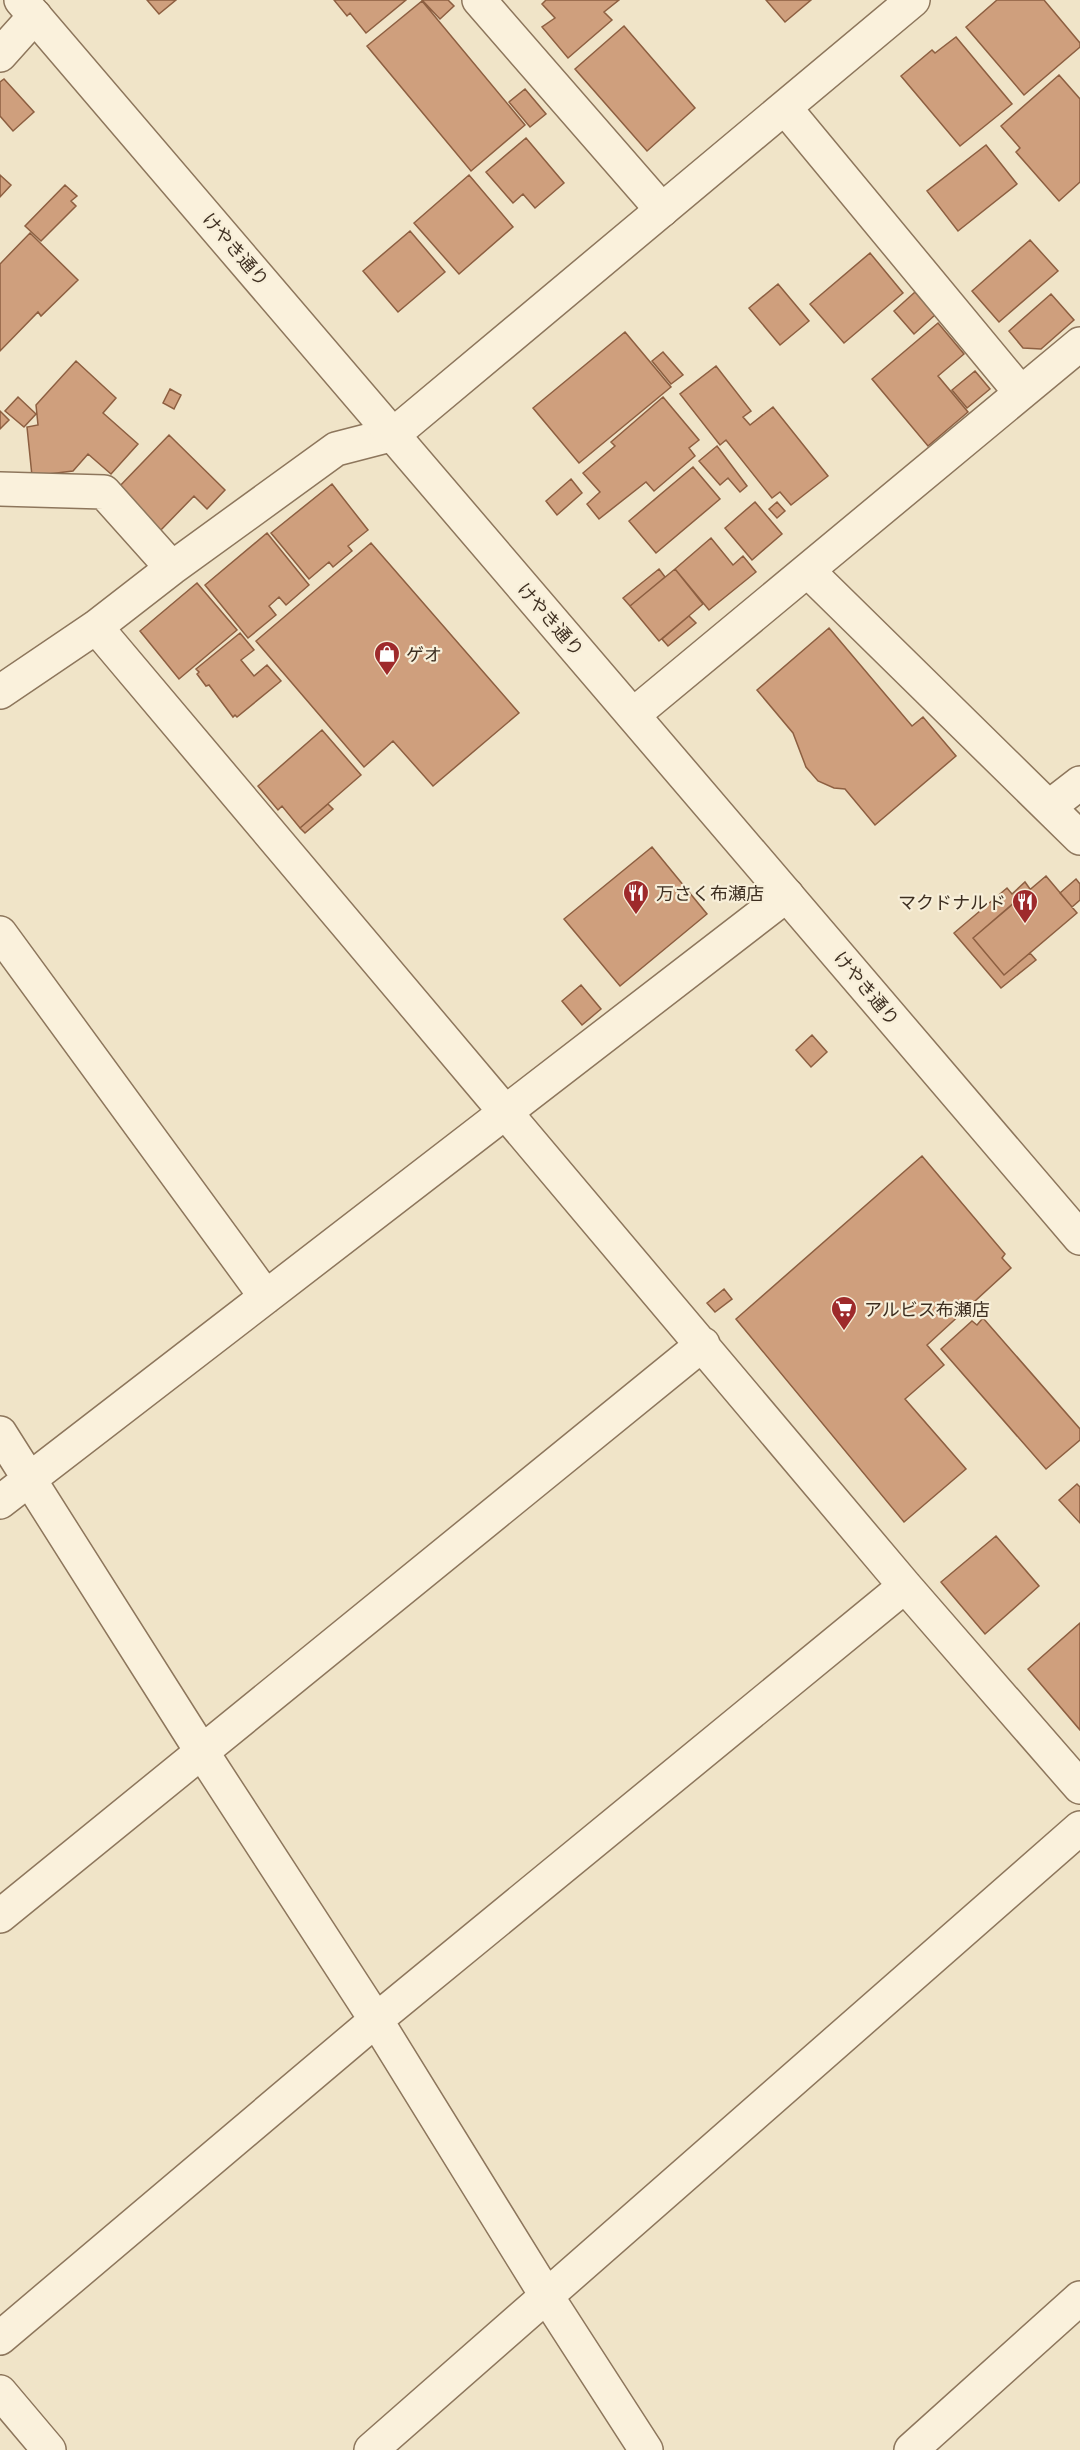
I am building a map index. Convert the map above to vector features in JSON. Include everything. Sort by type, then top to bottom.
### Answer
[{"type":"street","points":[[479,0],[662,210]]},
{"type":"street","points":[[0,692],[96,627],[172,568],[336,449],[394,434],[911,1]]},
{"type":"street","points":[[0,55],[28,8]]},
{"type":"street","name":"けやき通り","points":[[28,8],[1080,1238]]},
{"type":"street","points":[[785,108],[1021,393]]},
{"type":"street","points":[[633,715],[1080,344]]},
{"type":"street","points":[[0,489],[104,492],[172,568]]},
{"type":"street","points":[[808,571],[1080,838]]},
{"type":"street","points":[[96,627],[905,1586],[1080,1787]]},
{"type":"street","points":[[1049,807],[1080,783]]},
{"type":"street","points":[[0,1502],[787,895]]},
{"type":"street","points":[[0,933],[266,1297]]},
{"type":"street","points":[[0,1916],[703,1344]]},
{"type":"street","points":[[0,1433],[375,2020],[546,2295],[646,2450]]},
{"type":"street","points":[[0,2338],[375,2020],[905,1586]]},
{"type":"street","points":[[371,2450],[1080,1828]]},
{"type":"street","points":[[911,2450],[1080,2298]]},
{"type":"street","points":[[0,2392],[49,2450]]},
{"type":"building","points":[[147,0],[176,0],[159,14]]},
{"type":"building","points":[[334,0],[406,0],[366,33],[350,13],[347,16]]},
{"type":"building","points":[[422,0],[448,0],[454,6],[440,19]]},
{"type":"building","points":[[546,0],[619,0],[604,12],[612,20],[568,58],[542,27],[555,18],[542,4]]},
{"type":"building","points":[[766,0],[811,0],[785,22]]},
{"type":"building","points":[[997,0],[1044,0],[1080,43],[1080,47],[1024,95],[966,27]]},
{"type":"building","points":[[422,1],[525,125],[471,171],[367,46]]},
{"type":"building","points":[[624,26],[695,108],[647,151],[575,69]]},
{"type":"building","points":[[956,37],[1012,104],[960,146],[901,76],[932,50],[935,53]]},
{"type":"building","points":[[1059,75],[1080,99],[1080,182],[1059,201],[1016,152],[1020,148],[1001,126]]},
{"type":"building","points":[[4,79],[34,112],[13,131],[0,116],[0,82]]},
{"type":"building","points":[[525,89],[546,114],[530,127],[509,102]]},
{"type":"building","points":[[526,138],[564,183],[535,208],[523,194],[513,203],[486,172]]},
{"type":"building","points":[[986,145],[1017,184],[958,231],[927,191]]},
{"type":"building","points":[[0,175],[11,185],[0,197]]},
{"type":"building","points":[[469,175],[513,227],[459,274],[414,223]]},
{"type":"building","points":[[65,185],[77,196],[71,201],[76,206],[41,241],[25,226]]},
{"type":"building","points":[[410,231],[445,272],[398,312],[363,271]]},
{"type":"building","points":[[30,233],[78,280],[41,316],[38,312],[0,351],[0,264]]},
{"type":"building","points":[[1030,240],[1058,271],[999,322],[972,291]]},
{"type":"building","points":[[870,253],[903,293],[844,343],[810,304]]},
{"type":"building","points":[[778,284],[809,321],[780,345],[749,308]]},
{"type":"building","points":[[915,292],[935,315],[914,334],[894,311]]},
{"type":"building","points":[[1051,294],[1074,320],[1041,349],[1023,348],[1009,331]]},
{"type":"building","points":[[938,323],[964,354],[938,376],[968,412],[928,446],[872,379]]},
{"type":"building","points":[[625,332],[671,387],[579,463],[533,408]]},
{"type":"building","points":[[663,352],[683,375],[671,384],[652,361]]},
{"type":"building","points":[[76,361],[116,398],[103,413],[138,444],[111,474],[88,454],[73,471],[32,476],[27,427],[38,425],[36,405]]},
{"type":"building","points":[[716,366],[751,411],[743,417],[750,425],[773,407],[828,476],[791,505],[780,492],[772,498],[726,440],[720,445],[680,394]]},
{"type":"building","points":[[975,371],[990,389],[967,408],[952,390]]},
{"type":"building","points":[[170,389],[181,395],[174,409],[163,403]]},
{"type":"building","points":[[18,397],[36,414],[24,427],[5,411]]},
{"type":"building","points":[[663,397],[699,440],[689,448],[695,456],[654,491],[646,482],[599,519],[587,504],[600,492],[583,473],[615,446],[611,442]]},
{"type":"building","points":[[0,411],[9,420],[0,429]]},
{"type":"building","points":[[169,435],[225,490],[207,509],[194,496],[159,532],[116,490]]},
{"type":"building","points":[[717,446],[747,486],[740,492],[728,478],[720,485],[699,461]]},
{"type":"building","points":[[693,467],[720,499],[656,553],[629,521]]},
{"type":"building","points":[[571,479],[582,493],[557,515],[546,501]]},
{"type":"building","points":[[332,484],[368,530],[348,546],[352,551],[333,567],[329,562],[309,579],[271,533]]},
{"type":"building","points":[[755,502],[782,534],[752,560],[725,528]]},
{"type":"building","points":[[777,502],[785,511],[777,518],[769,509]]},
{"type":"building","points":[[267,533],[309,585],[286,605],[279,597],[269,606],[276,615],[248,638],[205,585]]},
{"type":"building","points":[[711,538],[733,565],[743,556],[756,572],[709,610],[675,569]]},
{"type":"building","name":"ゲオ","points":[[371,543],[519,713],[433,786],[393,741],[364,767],[256,641]]},
{"type":"building","points":[[659,569],[665,577],[630,606],[623,598]]},
{"type":"building","points":[[675,569],[703,604],[659,641],[630,606]]},
{"type":"building","points":[[197,583],[237,630],[179,679],[140,631]]},
{"type":"building","points":[[689,616],[696,623],[668,646],[662,639]]},
{"type":"building","points":[[829,628],[912,726],[923,717],[956,756],[875,825],[845,789],[834,788],[818,781],[806,767],[793,733],[757,690]]},
{"type":"building","points":[[240,633],[254,650],[241,660],[254,676],[267,665],[281,681],[237,717],[235,715],[233,717],[209,685],[206,686],[196,669]]},
{"type":"building","points":[[322,730],[361,775],[300,828],[282,806],[278,810],[258,786]]},
{"type":"building","points":[[328,804],[333,809],[305,833],[300,828]]},
{"type":"building","name":"万さく布瀬店","points":[[652,847],[707,914],[620,986],[564,919]]},
{"type":"building","name":"マクドナルド","points":[[1046,876],[1077,913],[1004,975],[973,938]]},
{"type":"building","points":[[1076,879],[1080,884],[1080,900],[1072,907],[1060,893]]},
{"type":"building","points":[[1025,882],[1030,889],[973,938],[1004,975],[1030,953],[1036,960],[1001,988],[954,933],[1007,888],[1012,894]]},
{"type":"building","points":[[581,985],[601,1009],[582,1025],[562,1001]]},
{"type":"building","points":[[812,1035],[827,1052],[811,1067],[796,1050]]},
{"type":"building","name":"アルビス布瀬店","points":[[922,1156],[1005,1254],[1002,1258],[1011,1268],[927,1345],[944,1365],[905,1399],[966,1469],[904,1522],[736,1319]]},
{"type":"building","points":[[724,1289],[732,1299],[715,1312],[707,1303]]},
{"type":"building","points":[[983,1318],[1080,1429],[1080,1440],[1046,1469],[941,1349],[972,1321],[977,1325]]},
{"type":"building","points":[[1077,1484],[1080,1487],[1080,1523],[1059,1500]]},
{"type":"building","points":[[996,1536],[1039,1586],[985,1634],[941,1582]]},
{"type":"building","points":[[1080,1623],[1080,1730],[1028,1669]]},
{"type":"place","name":"ゲオ","points":[[387,677]]},
{"type":"place","name":"万さく布瀬店","points":[[636,916]]},
{"type":"place","name":"マクドナルド","points":[[1025,925]]},
{"type":"place","name":"アルビス布瀬店","points":[[844,1332]]}]
